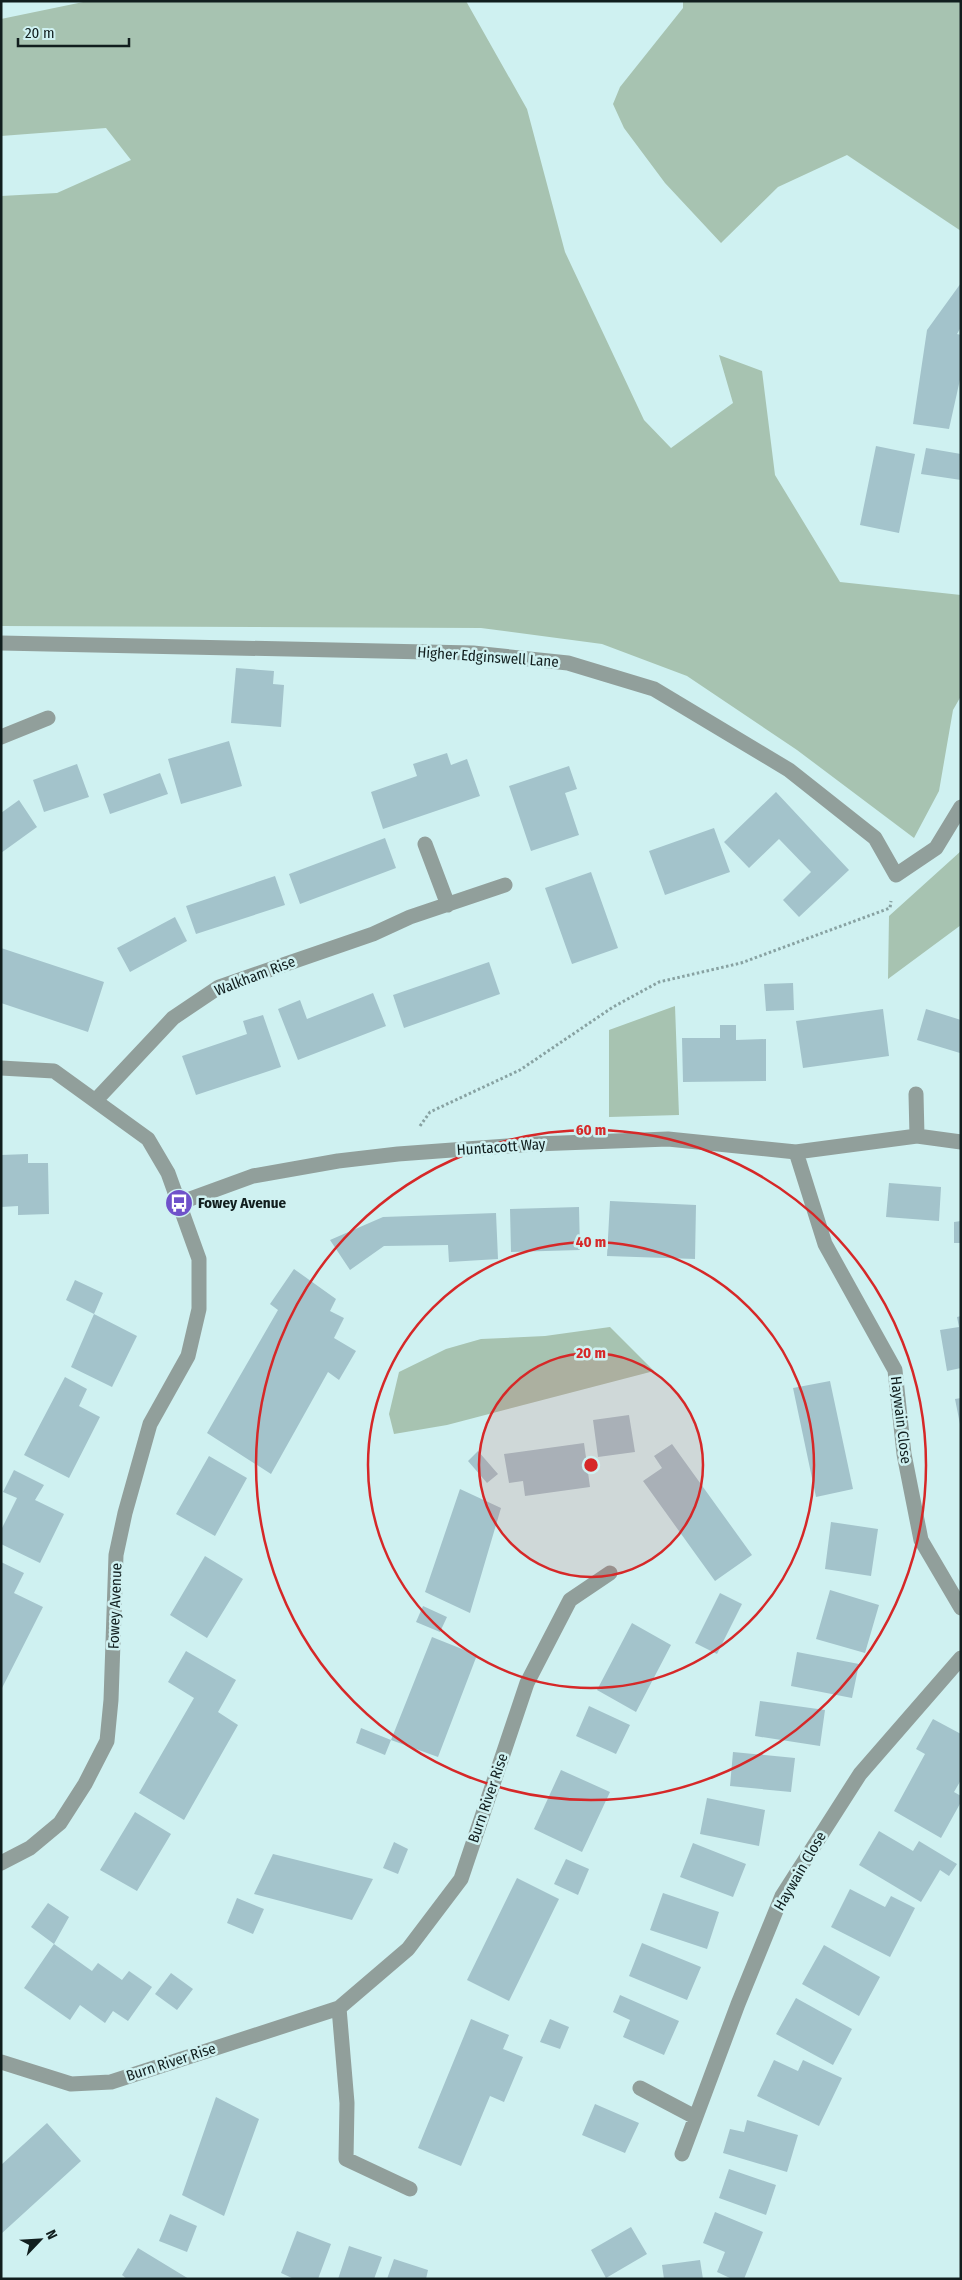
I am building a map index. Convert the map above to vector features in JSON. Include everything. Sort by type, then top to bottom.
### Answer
[{"type":"street","name":"Higher Edginswell Lane","points":[[1,643],[473,653],[568,663],[654,689],[790,770],[875,838],[896,876]]},
{"type":"street","points":[[1,737],[48,718]]},
{"type":"street","points":[[896,876],[936,848],[961,807]]},
{"type":"street","points":[[425,844],[448,905]]},
{"type":"street","name":"Walkham Rise","points":[[96,1100],[173,1018],[220,987],[373,934],[410,917],[506,885]]},
{"type":"street","name":"Fowey Avenue","points":[[1,1068],[54,1072],[96,1100],[148,1139],[168,1173],[199,1259],[199,1309],[188,1356],[150,1424],[125,1513],[116,1555],[112,1691],[107,1741],[60,1823],[30,1848],[1,1863]]},
{"type":"street","points":[[916,1094],[917,1136]]},
{"type":"street","name":"Huntacott Way","points":[[179,1203],[253,1176],[338,1161],[398,1154],[535,1144],[668,1139],[796,1152],[917,1136],[961,1142]]},
{"type":"street","name":"Haywain Close","points":[[796,1152],[825,1244],[895,1370],[904,1454],[921,1540],[961,1608]]},
{"type":"street","name":"Burn River Rise","points":[[1,2062],[71,2084],[111,2082],[340,2008],[408,1949],[461,1879],[527,1683],[570,1600],[610,1573]]},
{"type":"street","name":"Haywain Close","points":[[682,2154],[782,1896],[860,1774],[961,1658]]},
{"type":"street","points":[[340,2008],[346,2094],[346,2159],[410,2189]]},
{"type":"street","points":[[640,2088],[695,2117]]},
{"type":"path","points":[[398,1154],[430,1112],[520,1070],[613,1007],[659,982],[741,963],[890,908],[896,876]]},
{"type":"green space","points":[[88,1],[466,1],[527,109],[565,252],[644,420],[671,448],[733,403],[719,355],[762,371],[775,475],[840,582],[961,595],[961,696],[953,710],[939,791],[914,838],[797,750],[687,676],[602,644],[481,628],[1,626],[1,196],[57,193],[131,160],[106,128],[1,136],[1,19]]},
{"type":"green space","points":[[683,1],[961,1],[961,231],[847,155],[778,187],[721,243],[665,183],[624,128],[613,104],[620,87],[683,8]]},
{"type":"green space","points":[[961,851],[961,925],[888,979],[889,916]]},
{"type":"green space","points":[[675,1006],[679,1115],[609,1117],[609,1030]]},
{"type":"green space","points":[[610,1327],[654,1371],[447,1425],[394,1434],[389,1414],[399,1372],[446,1349],[481,1339],[545,1336]]},
{"type":"building","points":[[961,283],[961,327],[957,334],[961,335],[961,375],[949,429],[913,424],[927,330]]},
{"type":"building","points":[[876,446],[915,454],[899,533],[860,525]]},
{"type":"building","points":[[926,448],[961,454],[961,480],[921,474]]},
{"type":"building","points":[[236,668],[274,671],[273,684],[284,685],[281,727],[231,723]]},
{"type":"building","points":[[229,741],[242,786],[181,804],[168,759]]},
{"type":"building","points":[[447,753],[451,765],[467,759],[480,796],[383,829],[371,792],[417,776],[413,764]]},
{"type":"building","points":[[77,764],[89,797],[44,812],[33,780]]},
{"type":"building","points":[[569,766],[577,789],[565,793],[579,835],[531,851],[509,786]]},
{"type":"building","points":[[160,773],[168,794],[110,814],[103,794]]},
{"type":"building","points":[[776,792],[849,870],[799,917],[783,900],[811,872],[779,839],[749,868],[724,842]]},
{"type":"building","points":[[19,800],[37,827],[1,853],[1,813]]},
{"type":"building","points":[[714,828],[730,872],[665,895],[649,851]]},
{"type":"building","points":[[385,838],[396,868],[300,904],[289,874]]},
{"type":"building","points":[[591,872],[618,948],[572,964],[545,888]]},
{"type":"building","points":[[275,876],[285,905],[196,934],[186,906]]},
{"type":"building","points":[[175,917],[187,941],[130,972],[117,948]]},
{"type":"building","points":[[1,948],[104,982],[88,1032],[1,1003]]},
{"type":"building","points":[[489,962],[500,994],[404,1028],[393,995]]},
{"type":"building","points":[[793,983],[794,1010],[766,1011],[764,984]]},
{"type":"building","points":[[373,993],[386,1026],[298,1060],[278,1009],[300,1000],[307,1019]]},
{"type":"building","points":[[883,1009],[889,1056],[803,1068],[796,1021]]},
{"type":"building","points":[[926,1009],[961,1020],[960,1053],[917,1040]]},
{"type":"building","points":[[263,1015],[281,1067],[196,1095],[182,1056],[247,1034],[243,1021]]},
{"type":"building","points":[[720,1025],[736,1025],[736,1040],[766,1039],[766,1081],[683,1082],[682,1038],[720,1038]]},
{"type":"building","points":[[28,1154],[28,1163],[48,1163],[49,1214],[18,1215],[18,1206],[1,1207],[1,1155]]},
{"type":"building","points":[[889,1183],[941,1187],[939,1221],[886,1217]]},
{"type":"building","points":[[610,1201],[696,1205],[695,1259],[607,1256]]},
{"type":"building","points":[[579,1207],[580,1250],[511,1252],[510,1209]]},
{"type":"building","points":[[496,1213],[498,1259],[449,1262],[448,1245],[384,1246],[350,1270],[330,1240],[383,1217]]},
{"type":"building","points":[[961,1221],[961,1243],[954,1243],[954,1222]]},
{"type":"building","points":[[294,1269],[336,1299],[330,1311],[344,1318],[334,1338],[356,1351],[339,1380],[328,1372],[271,1474],[207,1433],[278,1310],[270,1304]]},
{"type":"building","points":[[75,1280],[103,1293],[94,1314],[66,1300]]},
{"type":"building","points":[[94,1314],[137,1336],[112,1387],[71,1367]]},
{"type":"building","points":[[961,1316],[961,1368],[947,1371],[940,1330],[959,1327],[957,1317]]},
{"type":"building","points":[[65,1377],[87,1389],[79,1406],[100,1417],[69,1478],[24,1455]]},
{"type":"building","points":[[830,1381],[853,1489],[816,1497],[793,1388]]},
{"type":"building","points":[[961,1398],[961,1423],[960,1424],[955,1399]]},
{"type":"building","points":[[629,1415],[635,1452],[598,1457],[593,1420]]},
{"type":"building","points":[[584,1443],[590,1487],[525,1496],[523,1481],[509,1483],[504,1454]]},
{"type":"building","points":[[672,1444],[752,1555],[715,1581],[643,1481],[662,1468],[654,1456]]},
{"type":"building","points":[[478,1451],[498,1474],[487,1483],[468,1461]]},
{"type":"building","points":[[209,1456],[247,1478],[215,1536],[176,1514]]},
{"type":"building","points":[[14,1470],[44,1485],[35,1500],[64,1514],[40,1563],[1,1544],[1,1530],[17,1498],[3,1492]]},
{"type":"building","points":[[460,1489],[501,1508],[470,1613],[425,1592]]},
{"type":"building","points":[[831,1522],[878,1529],[871,1576],[825,1569]]},
{"type":"building","points":[[205,1556],[243,1579],[207,1638],[170,1615]]},
{"type":"building","points":[[1,1562],[24,1573],[14,1593],[43,1607],[1,1690]]},
{"type":"building","points":[[830,1590],[879,1605],[865,1653],[816,1639]]},
{"type":"building","points":[[720,1593],[742,1604],[717,1654],[695,1643]]},
{"type":"building","points":[[423,1606],[447,1617],[440,1632],[416,1622]]},
{"type":"building","points":[[632,1623],[671,1645],[636,1712],[597,1690]]},
{"type":"building","points":[[432,1637],[477,1655],[438,1757],[391,1740]]},
{"type":"building","points":[[186,1651],[236,1680],[218,1712],[238,1725],[184,1820],[139,1793],[194,1698],[168,1682]]},
{"type":"building","points":[[797,1652],[859,1664],[852,1698],[791,1686]]},
{"type":"building","points":[[760,1701],[825,1710],[820,1746],[755,1736]]},
{"type":"building","points":[[589,1706],[630,1725],[616,1754],[576,1736]]},
{"type":"building","points":[[933,1719],[961,1734],[961,1780],[954,1792],[961,1796],[961,1802],[941,1838],[894,1811],[925,1754],[916,1749]]},
{"type":"building","points":[[361,1728],[391,1740],[385,1755],[356,1743]]},
{"type":"building","points":[[733,1752],[795,1758],[791,1792],[730,1786]]},
{"type":"building","points":[[561,1770],[610,1792],[582,1852],[534,1829]]},
{"type":"building","points":[[707,1798],[765,1810],[759,1846],[700,1834]]},
{"type":"building","points":[[135,1812],[171,1834],[137,1891],[100,1870]]},
{"type":"building","points":[[879,1831],[913,1851],[919,1841],[957,1864],[949,1876],[940,1870],[921,1902],[859,1865]]},
{"type":"building","points":[[394,1842],[408,1849],[398,1874],[383,1868]]},
{"type":"building","points":[[693,1843],[746,1864],[733,1897],[680,1877]]},
{"type":"building","points":[[273,1854],[373,1879],[352,1920],[254,1894]]},
{"type":"building","points":[[566,1859],[589,1869],[578,1895],[554,1884]]},
{"type":"building","points":[[517,1878],[559,1899],[509,2001],[467,1980]]},
{"type":"building","points":[[850,1889],[885,1907],[891,1896],[915,1908],[890,1957],[831,1927]]},
{"type":"building","points":[[663,1893],[719,1912],[707,1949],[650,1930]]},
{"type":"building","points":[[237,1898],[264,1909],[253,1934],[227,1923]]},
{"type":"building","points":[[48,1903],[69,1917],[54,1944],[31,1927]]},
{"type":"building","points":[[642,1943],[701,1967],[687,2000],[629,1976]]},
{"type":"building","points":[[54,1944],[92,1971],[98,1963],[122,1980],[129,1971],[152,1987],[128,2021],[113,2011],[105,2023],[80,2005],[70,2020],[24,1988]]},
{"type":"building","points":[[824,1945],[880,1977],[859,2016],[802,1984]]},
{"type":"building","points":[[171,1973],[193,1989],[177,2010],[155,1994]]},
{"type":"building","points":[[620,1995],[679,2021],[664,2055],[623,2037],[630,2020],[613,2012]]},
{"type":"building","points":[[796,1998],[852,2029],[833,2065],[776,2034]]},
{"type":"building","points":[[471,2019],[509,2035],[503,2049],[523,2057],[504,2102],[490,2096],[461,2166],[418,2148]]},
{"type":"building","points":[[550,2019],[569,2027],[560,2049],[540,2042]]},
{"type":"building","points":[[774,2060],[798,2071],[803,2060],[842,2078],[819,2126],[757,2096]]},
{"type":"building","points":[[216,2097],[259,2119],[224,2216],[182,2195]]},
{"type":"building","points":[[595,2104],[639,2123],[625,2153],[582,2135]]},
{"type":"building","points":[[747,2120],[798,2135],[787,2172],[723,2153],[730,2129],[744,2132]]},
{"type":"building","points":[[47,2123],[81,2161],[1,2234],[1,2165]]},
{"type":"building","points":[[729,2169],[776,2185],[766,2215],[719,2198]]},
{"type":"building","points":[[715,2212],[763,2232],[744,2279],[732,2279],[717,2272],[725,2252],[703,2243]]},
{"type":"building","points":[[170,2214],[197,2226],[187,2252],[159,2241]]},
{"type":"building","points":[[631,2227],[647,2254],[606,2278],[591,2250]]},
{"type":"building","points":[[297,2231],[331,2244],[318,2279],[294,2279],[281,2273]]},
{"type":"building","points":[[349,2246],[382,2257],[374,2279],[338,2279]]},
{"type":"building","points":[[138,2248],[189,2279],[127,2279],[122,2275]]},
{"type":"building","points":[[394,2259],[428,2270],[426,2279],[387,2279]]},
{"type":"building","points":[[700,2260],[703,2279],[664,2279],[662,2265]]},
{"type":"place","name":"Fowey Avenue","points":[[179,1203]]}]
